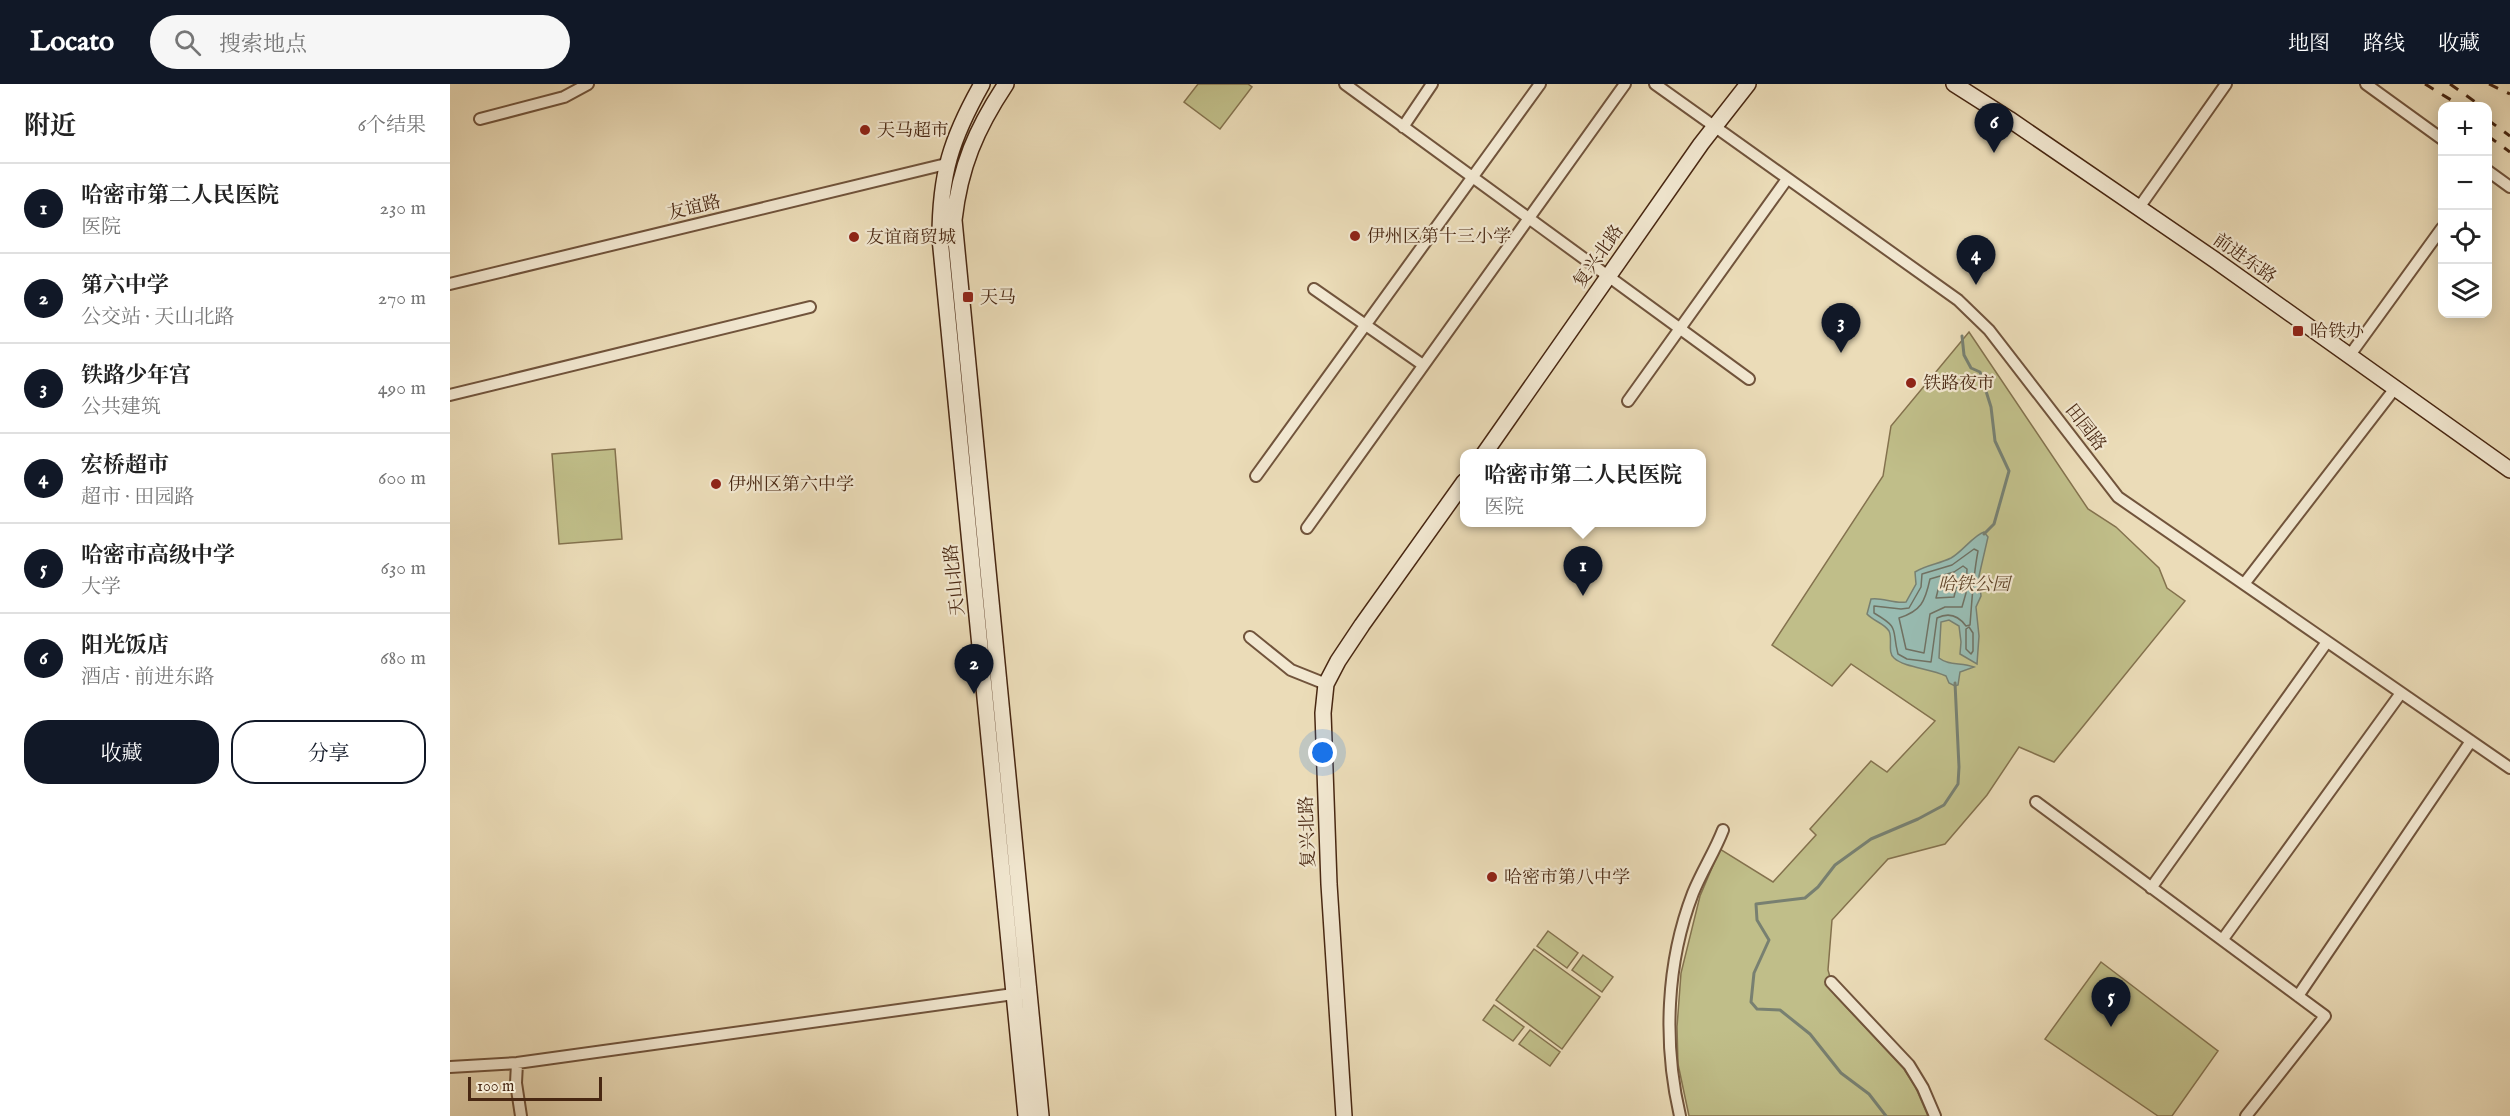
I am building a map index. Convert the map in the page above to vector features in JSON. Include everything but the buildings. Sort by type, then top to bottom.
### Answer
[{"type":"main road","name":"天山北路","points":[[982,84],[954,139],[946,164],[941,195],[940,238],[1022,993],[1026,1116]]},
{"type":"main road","name":"复兴北路","points":[[1487,449],[1714,128],[1748,84]]},
{"type":"main road","name":"前进东路","points":[[1954,84],[2009,119],[2350,355],[2510,470]]},
{"type":"main road","points":[[998,87],[969,152],[958,187],[954,220],[1022,993],[1041,1116]]},
{"type":"main road","name":"复兴北路","points":[[1344,1116],[1329,884],[1323,713],[1326,684],[1362,625],[1460,488]]},
{"type":"street","points":[[480,119],[564,98],[588,84]]},
{"type":"street","points":[[1345,84],[1749,379]]},
{"type":"street","points":[[1403,126],[1432,84]]},
{"type":"street","points":[[1256,476],[1540,84]]},
{"type":"street","points":[[1307,528],[1625,84]]},
{"type":"street","name":"田园路","points":[[1655,84],[1958,300],[1989,330],[2118,497],[2510,768]]},
{"type":"street","points":[[2139,209],[2226,84]]},
{"type":"street","points":[[2366,84],[2438,136]]},
{"type":"street","name":"友谊路","points":[[450,284],[946,164]]},
{"type":"street","points":[[2492,174],[2510,187]]},
{"type":"street","points":[[1628,401],[1787,179]]},
{"type":"street","points":[[2350,355],[2438,234]]},
{"type":"street","points":[[1314,289],[1423,365]]},
{"type":"street","points":[[450,395],[810,307]]},
{"type":"street","points":[[2244,584],[2396,387]]},
{"type":"street","points":[[1250,637],[1291,670],[1326,684]]},
{"type":"street","points":[[2151,888],[2328,642]]},
{"type":"street","points":[[2223,939],[2402,693]]},
{"type":"street","points":[[2298,996],[2471,741]]},
{"type":"street","points":[[2036,802],[2325,1016],[2246,1116]]},
{"type":"street","points":[[1680,1116],[1670,1050],[1670,1005],[1674,963],[1682,926],[1694,891],[1723,830]]},
{"type":"street","points":[[1831,982],[1909,1065],[1923,1088],[1935,1116]]},
{"type":"street","points":[[450,1067],[517,1063],[1022,993]]},
{"type":"street","points":[[517,1063],[516,1083],[521,1116]]},
{"type":"green space","points":[[1198,84],[1248,84],[1252,87],[1220,129],[1184,102]]},
{"type":"green space","name":"哈铁公园","points":[[1969,332],[2088,509],[2116,527],[2159,568],[2167,588],[2185,601],[2054,762],[2019,747],[1987,795],[1945,844],[1888,859],[1832,920],[1828,970],[1835,995],[1904,1069],[1915,1086],[1928,1116],[1689,1116],[1678,1064],[1677,1027],[1681,973],[1700,896],[1720,849],[1773,882],[1816,835],[1810,829],[1871,761],[1887,772],[1935,721],[1851,664],[1832,686],[1772,645],[1883,476],[1891,426]]},
{"type":"green space","points":[[615,449],[622,539],[559,544],[552,454]]},
{"type":"green space","points":[[1548,931],[1578,953],[1567,968],[1537,946]]},
{"type":"green space","points":[[1534,949],[1600,997],[1562,1049],[1496,1000]]},
{"type":"green space","points":[[1583,955],[1613,977],[1602,992],[1572,970]]},
{"type":"green space","points":[[2101,962],[2218,1051],[2172,1116],[2158,1116],[2045,1039]]},
{"type":"green space","points":[[1494,1005],[1524,1027],[1513,1041],[1483,1020]]},
{"type":"green space","points":[[1530,1030],[1560,1052],[1550,1066],[1519,1044]]},
{"type":"water","points":[[1984,532],[1988,537],[1979,576],[1981,596],[1976,607],[1979,636],[1977,664],[1960,654],[1959,626],[1949,620],[1941,622],[1939,658],[1947,662],[1974,667],[1960,672],[1958,685],[1955,686],[1949,683],[1946,676],[1905,664],[1894,658],[1891,652],[1889,631],[1867,614],[1871,599],[1906,602],[1916,584],[1915,572],[1951,558],[1976,536]]},
{"type":"waterway","points":[[1962,336],[1964,355],[1971,368],[1980,372],[1991,407],[1995,441],[2009,471],[1994,524],[1984,534]]},
{"type":"waterway","points":[[1886,1116],[1869,1094],[1841,1073],[1810,1034],[1780,1010],[1757,1009],[1751,1002],[1754,973],[1769,940],[1757,920],[1756,904],[1805,898],[1818,887],[1835,865],[1871,839],[1944,805],[1958,784],[1955,683]]},
{"type":"railway","points":[[2425,84],[2454,102]]},
{"type":"railway","points":[[2450,84],[2475,102]]},
{"type":"railway","points":[[2489,84],[2510,94]]},
{"type":"railway","points":[[2492,123],[2510,136]]},
{"type":"railway","points":[[2492,139],[2510,152]]},
{"type":"place","name":"天马超市","points":[[865,130]]},
{"type":"place","name":"阳光饭店","points":[[1994,153]]},
{"type":"place","name":"伊州区第十三小学","points":[[1355,236]]},
{"type":"place","name":"友谊商贸城","points":[[854,237]]},
{"type":"place","name":"宏桥超市","points":[[1976,285]]},
{"type":"place","name":"天马","points":[[968,297]]},
{"type":"place","name":"哈铁办","points":[[2298,331]]},
{"type":"place","name":"铁路少年宫","points":[[1841,353]]},
{"type":"place","name":"铁路夜市","points":[[1911,383]]},
{"type":"place","name":"伊州区第六中学","points":[[716,484]]},
{"type":"place","name":"哈密市第二人民医院","points":[[1583,596]]},
{"type":"place","name":"第六中学","points":[[974,694]]},
{"type":"place","name":"哈密市第八中学","points":[[1492,877]]},
{"type":"place","name":"哈密市高级中学","points":[[2111,1027]]}]
